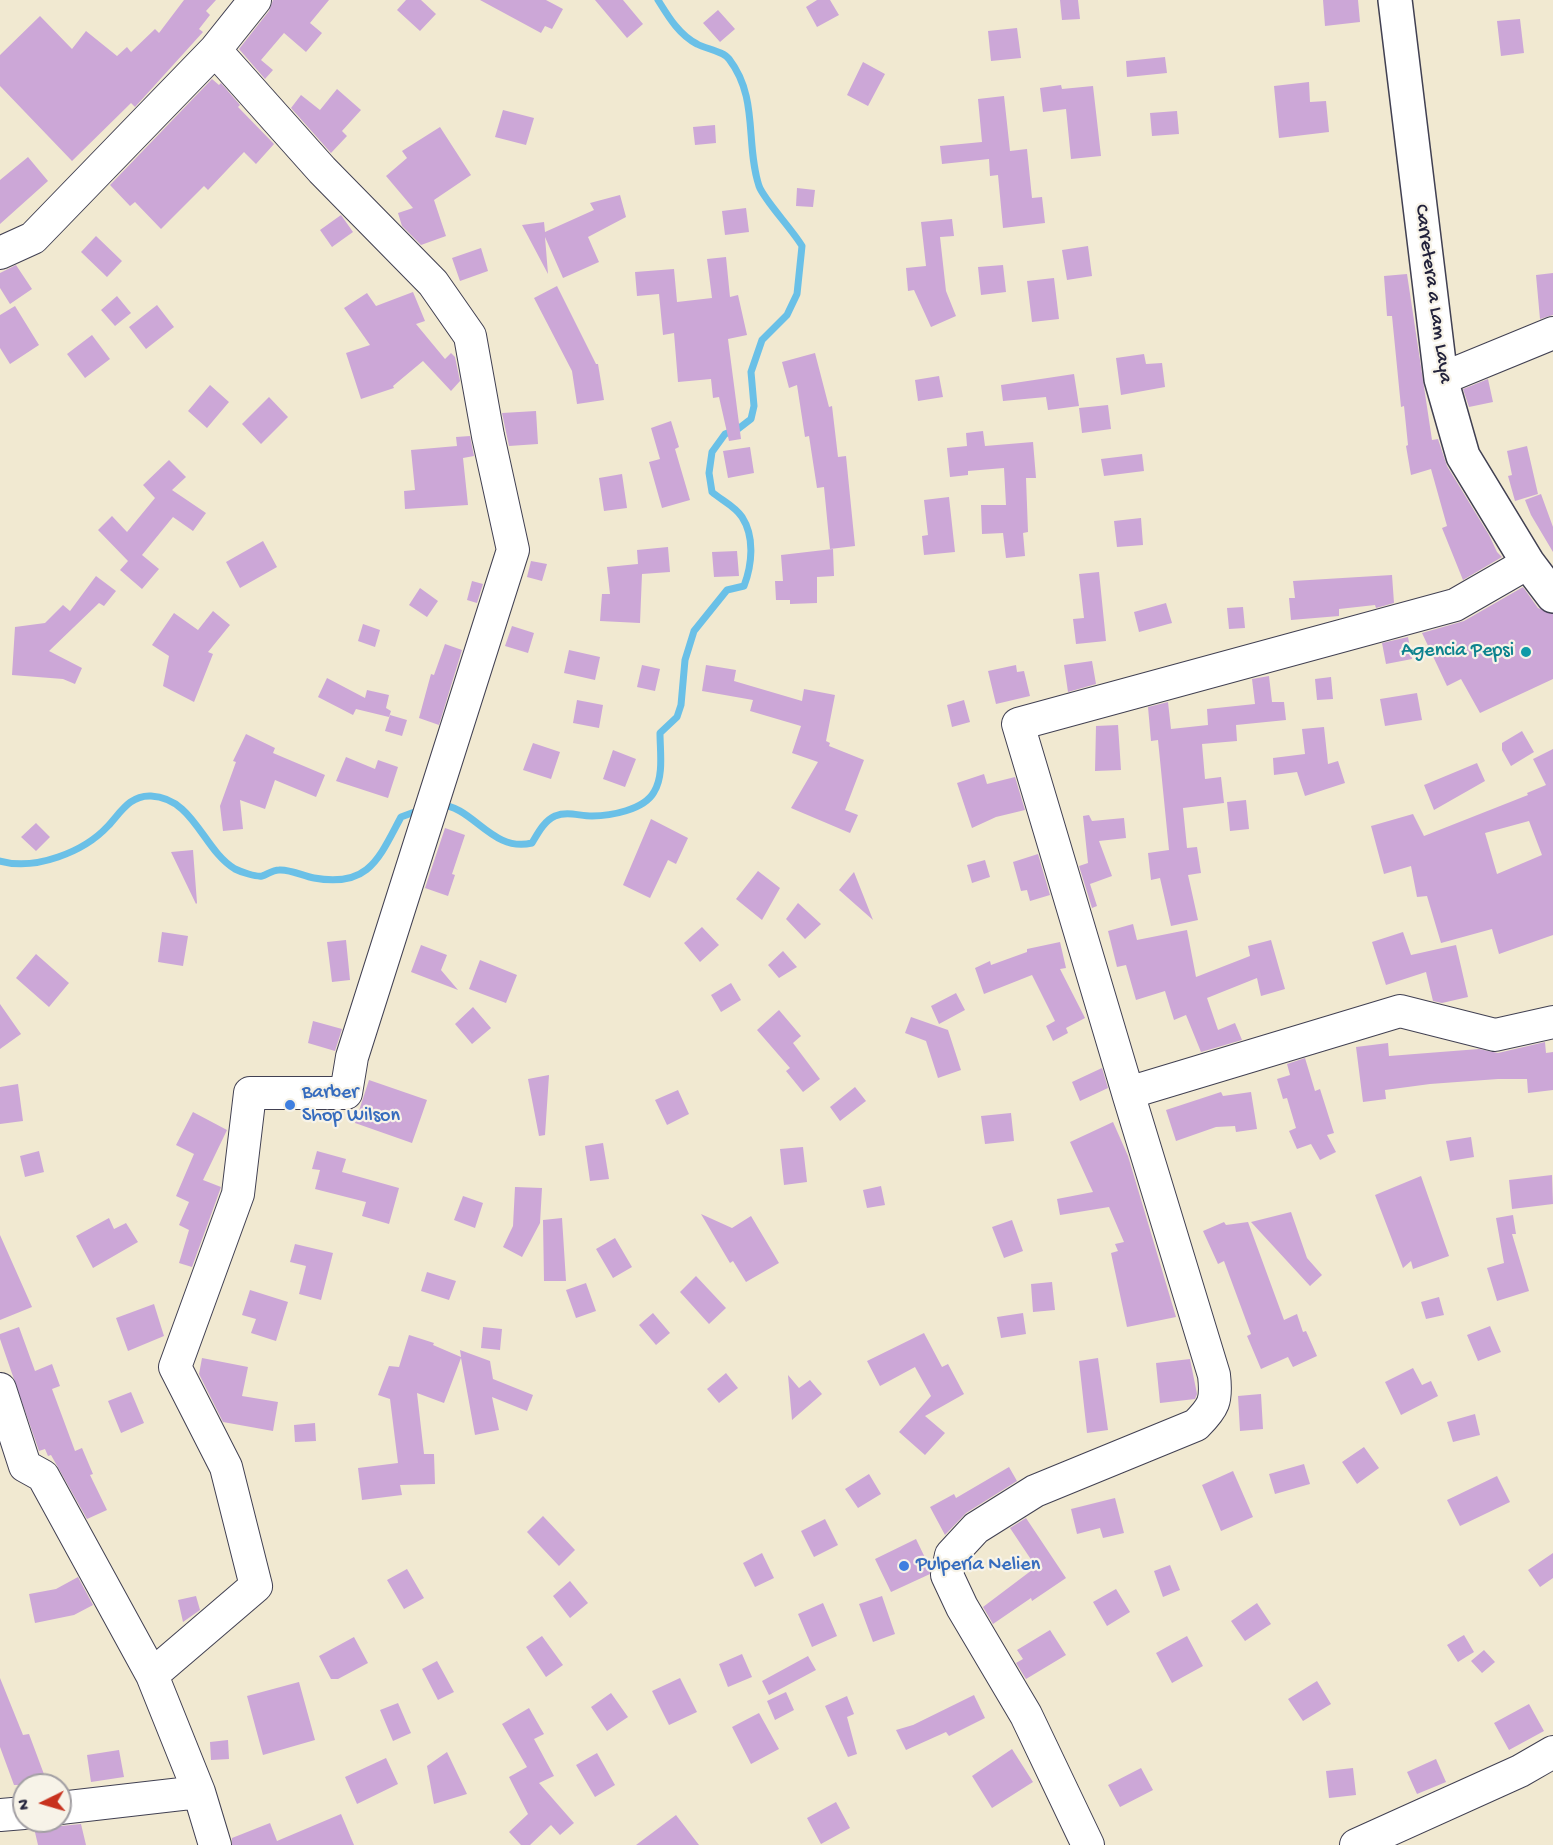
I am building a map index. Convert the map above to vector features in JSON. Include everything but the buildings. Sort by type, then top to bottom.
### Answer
[{"type":"main road","name":"Carretera a Lam Laya","points":[[1395,0],[1440,379],[1462,456],[1528,563],[1553,596]]},
{"type":"street","points":[[0,253],[33,238],[215,50],[255,0]]},
{"type":"street","points":[[152,1675],[256,1586],[226,1467],[174,1367],[238,1194],[250,1093],[346,1093],[352,1057],[513,550],[488,436],[470,336],[433,283],[322,170],[215,50]]},
{"type":"street","points":[[1440,379],[1553,333]]},
{"type":"street","points":[[1088,1845],[1026,1715],[962,1607],[947,1575],[951,1555],[976,1528],[1035,1491],[1196,1425],[1210,1410],[1216,1395],[1214,1375],[1018,724],[1455,605],[1528,563]]},
{"type":"street","points":[[1128,1093],[1400,1011],[1495,1035],[1553,1022]]},
{"type":"street","points":[[0,1389],[12,1468],[43,1476],[152,1675],[199,1792],[215,1845]]},
{"type":"street","points":[[1356,1845],[1520,1771],[1553,1752]]},
{"type":"street","points":[[72,1807],[199,1792]]},
{"type":"waterway","points":[[439,805],[462,812],[494,835],[518,844],[532,843],[544,824],[555,816],[564,814],[608,815],[635,808],[643,803],[657,786],[661,763],[660,733],[677,717],[681,705],[685,660],[694,631],[727,590],[744,586],[747,578],[751,551],[749,533],[739,513],[712,492],[709,473],[712,452],[725,434],[738,429],[751,419],[754,406],[751,372],[762,340],[787,315],[797,294],[802,246],[766,199],[759,186],[755,170],[748,105],[738,74],[726,56],[697,44],[685,36],[674,25],[658,0]]},
{"type":"waterway","points":[[0,861],[14,863],[43,861],[73,851],[98,835],[132,801],[151,796],[166,799],[178,806],[188,815],[214,850],[235,869],[259,876],[283,870],[333,880],[360,874],[370,867],[386,845],[401,817],[420,810]]},
{"type":"place","name":"Agencia Pepsi","points":[[1526,652]]},
{"type":"place","name":"Barber Shop Wilson","points":[[290,1105]]},
{"type":"place","name":"Pulpería Nelien","points":[[904,1566]]}]
